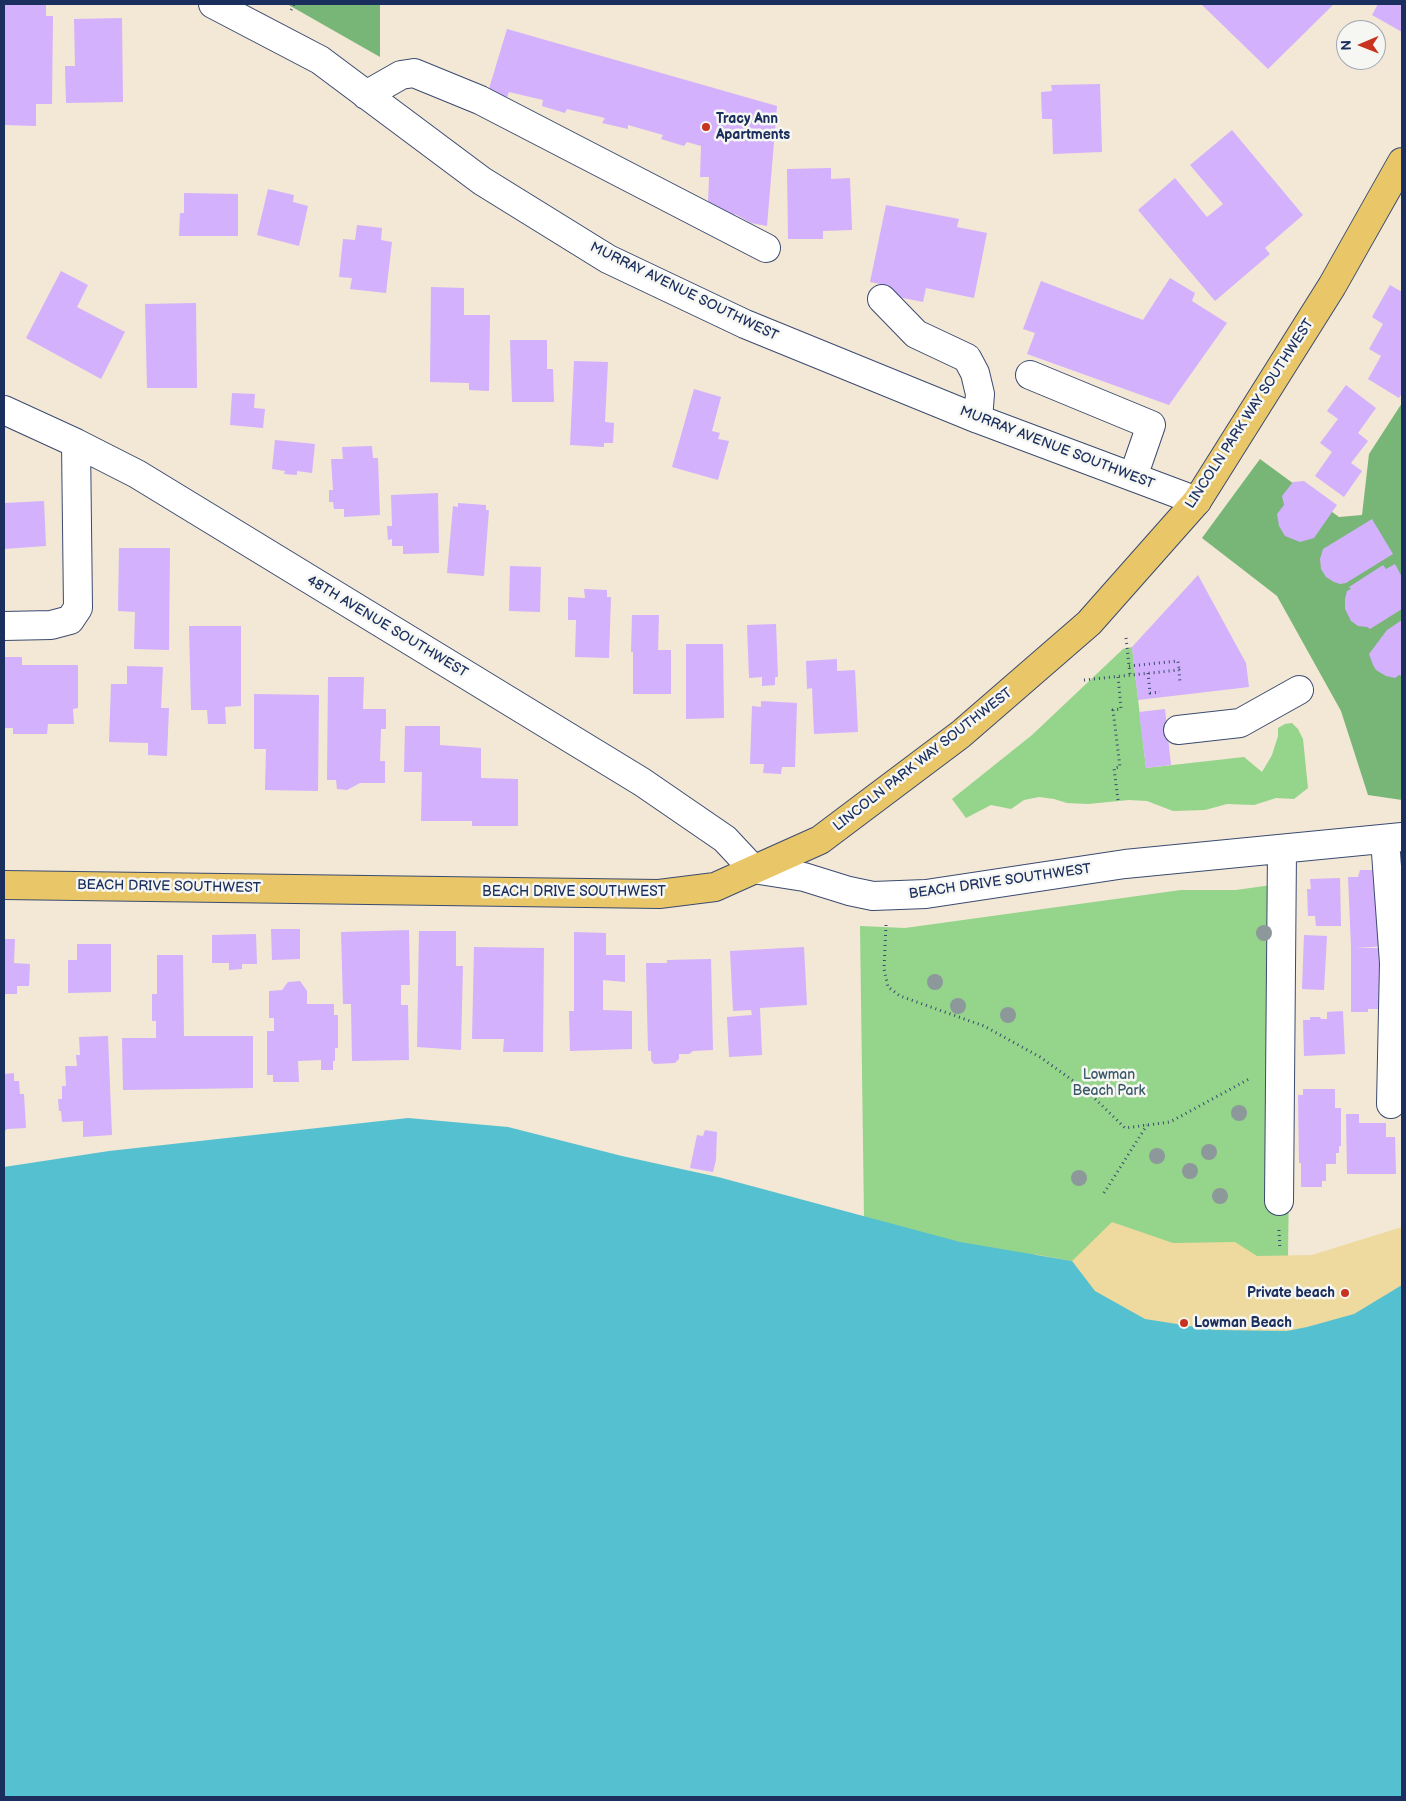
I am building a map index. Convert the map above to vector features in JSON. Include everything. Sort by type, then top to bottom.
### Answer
[{"type":"main road","name":"LINCOLN PARK WAY SOUTHWEST","points":[[753,869],[820,840],[961,734],[1089,623],[1197,501],[1332,286],[1402,162]]},
{"type":"main road","name":"BEACH DRIVE SOUTHWEST","points":[[4,885],[659,894],[715,887],[753,869]]},
{"type":"street","name":"MURRAY AVENUE SOUTHWEST","points":[[213,4],[320,60],[482,181],[608,259],[745,324],[978,419],[1197,501]]},
{"type":"street","points":[[366,95],[401,75],[414,73],[480,100],[766,248]]},
{"type":"street","points":[[882,299],[916,334],[967,358],[975,373],[980,394],[978,419]]},
{"type":"street","points":[[1030,375],[1151,424],[1133,477]]},
{"type":"street","name":"48TH AVENUE SOUTHWEST","points":[[4,410],[137,474],[642,782],[725,839],[753,869]]},
{"type":"street","points":[[4,626],[51,625],[70,620],[78,608],[76,443]]},
{"type":"street","points":[[1178,730],[1240,723],[1299,690]]},
{"type":"street","points":[[1390,1104],[1394,963],[1394,838]]},
{"type":"street","name":"BEACH DRIVE SOUTHWEST","points":[[753,869],[804,877],[849,891],[873,896],[926,894],[1125,864],[1394,838]]},
{"type":"street","points":[[1279,1202],[1282,850]]},
{"type":"path","points":[[1126,638],[1130,675]]},
{"type":"path","points":[[1129,666],[1178,660],[1180,683]]},
{"type":"path","points":[[1084,680],[1179,670]]},
{"type":"path","points":[[1148,673],[1150,693],[1160,692]]},
{"type":"path","points":[[1118,676],[1121,709],[1113,710],[1120,767],[1114,768],[1118,800]]},
{"type":"path","points":[[886,922],[884,969],[888,986],[900,996],[984,1026],[1040,1057],[1086,1090],[1125,1128],[1170,1122],[1233,1089],[1280,1061]]},
{"type":"path","points":[[1104,1194],[1147,1125]]},
{"type":"green space","points":[[287,4],[380,4],[380,57]]},
{"type":"green space","points":[[1402,403],[1402,800],[1368,795],[1341,711],[1277,596],[1202,538],[1260,459],[1339,517],[1362,515],[1369,454]]},
{"type":"green space","points":[[1132,647],[1146,768],[1244,757],[1262,772],[1272,755],[1278,736],[1278,728],[1292,723],[1298,729],[1303,739],[1308,788],[1294,799],[1276,798],[1254,805],[1227,804],[1205,810],[1173,811],[1147,801],[1129,800],[1088,804],[1067,803],[1039,797],[1024,800],[1011,809],[991,805],[966,818],[952,799],[1032,735],[1123,649]]},
{"type":"green space","name":"Lowman Beach Park","points":[[1293,882],[1287,1331],[864,1217],[860,926],[905,928],[1181,890],[1236,890]]},
{"type":"sand","points":[[1112,1222],[1173,1243],[1235,1242],[1257,1256],[1312,1255],[1402,1227],[1402,1404],[1298,1424],[1034,1254],[1072,1261]]},
{"type":"water","points":[[408,1118],[508,1127],[622,1156],[718,1177],[960,1242],[1072,1261],[1095,1291],[1145,1319],[1215,1330],[1287,1331],[1354,1314],[1402,1285],[1402,1797],[4,1797],[4,1167],[109,1151]]},
{"type":"building","points":[[4,4],[46,4],[46,16],[53,16],[52,104],[36,104],[36,126],[5,125]]},
{"type":"building","points":[[1201,4],[1334,4],[1268,69]]},
{"type":"building","points":[[1378,4],[1402,4],[1402,32],[1386,23],[1386,20],[1381,20],[1372,15]]},
{"type":"building","points":[[122,18],[123,102],[66,103],[65,66],[75,66],[74,19]]},
{"type":"building","name":"Tracy Ann Apartments","points":[[507,29],[777,106],[767,226],[751,223],[735,214],[733,220],[708,203],[709,177],[700,177],[701,146],[687,142],[684,146],[661,139],[663,135],[628,125],[628,129],[602,123],[605,118],[567,109],[565,113],[542,106],[543,100],[509,92],[507,97],[488,92]]},
{"type":"building","points":[[1100,84],[1102,152],[1053,154],[1052,119],[1042,119],[1041,92],[1052,91],[1051,85]]},
{"type":"building","points":[[1232,130],[1303,215],[1265,248],[1270,254],[1215,301],[1138,210],[1175,178],[1207,217],[1223,204],[1190,165]]},
{"type":"building","points":[[831,168],[831,179],[850,178],[852,230],[823,231],[823,239],[788,239],[787,169]]},
{"type":"building","points":[[268,189],[294,195],[293,202],[308,206],[299,246],[257,235]]},
{"type":"building","points":[[184,193],[238,194],[238,236],[179,236],[180,213],[184,213]]},
{"type":"building","points":[[886,205],[959,219],[957,227],[987,233],[974,298],[926,288],[923,302],[883,294],[885,285],[870,282]]},
{"type":"building","points":[[357,225],[382,228],[381,240],[392,242],[386,293],[350,289],[352,278],[339,277],[343,239],[355,240]]},
{"type":"building","points":[[61,271],[88,285],[77,307],[125,332],[101,379],[26,338]]},
{"type":"building","points":[[1170,278],[1195,293],[1192,301],[1227,323],[1169,405],[1027,354],[1035,333],[1023,329],[1041,281],[1143,320]]},
{"type":"building","points":[[1390,285],[1402,292],[1402,393],[1399,398],[1368,379],[1381,356],[1369,349],[1383,324],[1372,317]]},
{"type":"building","points":[[431,287],[464,288],[464,315],[490,315],[489,391],[469,390],[469,383],[430,382]]},
{"type":"building","points":[[196,303],[197,388],[147,388],[145,304]]},
{"type":"building","points":[[510,340],[547,340],[547,369],[553,369],[554,402],[512,402]]},
{"type":"building","points":[[574,361],[608,362],[605,422],[614,423],[613,443],[604,443],[604,447],[570,445]]},
{"type":"building","points":[[1346,385],[1376,408],[1358,433],[1368,441],[1351,463],[1362,471],[1344,497],[1315,476],[1332,452],[1320,443],[1338,419],[1327,411]]},
{"type":"building","points":[[694,389],[721,397],[712,431],[720,433],[718,439],[729,441],[718,480],[672,467]]},
{"type":"building","points":[[232,393],[255,394],[254,408],[265,409],[263,428],[230,425]]},
{"type":"building","points":[[275,440],[315,444],[312,473],[297,471],[297,475],[284,474],[285,471],[272,469]]},
{"type":"building","points":[[372,446],[373,458],[378,458],[380,515],[344,517],[344,509],[334,509],[333,502],[329,502],[329,490],[333,490],[331,459],[343,459],[342,447]]},
{"type":"building","points":[[1304,481],[1337,505],[1314,538],[1300,542],[1285,536],[1279,526],[1277,514],[1284,505],[1282,496],[1293,482]]},
{"type":"building","points":[[438,493],[439,553],[403,554],[403,546],[392,546],[392,539],[388,540],[387,526],[392,526],[391,495]]},
{"type":"building","points":[[44,501],[46,546],[4,549],[4,503]]},
{"type":"building","points":[[458,503],[486,505],[486,510],[489,510],[484,576],[447,573],[453,506],[458,507]]},
{"type":"building","points":[[1372,519],[1393,554],[1346,583],[1340,584],[1326,577],[1321,569],[1320,559],[1323,549]]},
{"type":"building","points":[[119,548],[170,548],[169,650],[134,649],[135,612],[118,611]]},
{"type":"building","points":[[1395,564],[1402,577],[1402,609],[1370,629],[1358,626],[1351,621],[1345,609],[1347,591],[1351,589],[1349,587],[1383,565],[1386,569]]},
{"type":"building","points":[[510,566],[541,567],[540,612],[509,611]]},
{"type":"building","points":[[1198,575],[1246,663],[1249,687],[1138,700],[1132,647]]},
{"type":"building","points":[[584,589],[607,590],[607,597],[611,597],[609,658],[575,657],[576,620],[568,620],[568,597],[585,598]]},
{"type":"building","points":[[632,615],[659,615],[658,650],[671,650],[671,694],[633,694]]},
{"type":"building","points":[[1402,620],[1402,676],[1399,675],[1395,678],[1386,676],[1376,670],[1369,654],[1387,630]]},
{"type":"building","points":[[776,624],[778,677],[775,677],[775,685],[762,686],[762,677],[749,678],[747,625]]},
{"type":"building","points":[[189,626],[241,626],[241,706],[225,707],[226,724],[208,724],[207,710],[191,710]]},
{"type":"building","points":[[686,644],[723,644],[724,718],[686,719]]},
{"type":"building","points":[[4,657],[22,657],[22,665],[78,665],[78,708],[73,709],[74,724],[48,724],[47,734],[13,734],[13,728],[4,728]]},
{"type":"building","points":[[837,659],[837,671],[855,670],[858,732],[814,734],[812,688],[807,689],[806,661]]},
{"type":"building","points":[[127,666],[163,667],[161,708],[169,708],[167,756],[148,755],[148,743],[109,742],[111,684],[127,684]]},
{"type":"building","points":[[328,677],[364,677],[363,709],[386,709],[386,729],[381,729],[380,761],[385,761],[385,783],[360,783],[347,790],[337,789],[336,780],[327,780]]},
{"type":"building","points":[[254,694],[319,695],[318,791],[265,790],[266,749],[254,749]]},
{"type":"building","points":[[761,701],[797,703],[795,767],[782,767],[781,774],[763,773],[764,764],[750,764],[752,706],[761,707]]},
{"type":"building","points":[[1165,709],[1171,765],[1146,768],[1139,712]]},
{"type":"building","points":[[405,726],[440,726],[440,745],[481,748],[481,778],[518,779],[518,826],[472,826],[472,821],[421,821],[422,772],[404,772]]},
{"type":"building","points":[[1360,870],[1373,870],[1377,875],[1387,946],[1355,948],[1388,948],[1388,1009],[1368,1009],[1368,1012],[1351,1012],[1348,877],[1358,877]]},
{"type":"building","points":[[1340,878],[1341,926],[1316,926],[1315,916],[1308,916],[1307,889],[1311,889],[1310,879]]},
{"type":"building","points":[[271,929],[300,929],[300,959],[272,960]]},
{"type":"building","points":[[409,930],[410,985],[401,985],[401,1005],[408,1005],[409,1060],[352,1061],[351,1004],[343,1004],[341,932]]},
{"type":"building","points":[[419,931],[456,931],[456,966],[463,966],[461,1050],[417,1047]]},
{"type":"building","points":[[574,932],[606,933],[606,955],[625,955],[625,982],[603,980],[603,1010],[632,1011],[632,1049],[570,1051],[569,1011],[574,1011]]},
{"type":"building","points":[[256,934],[257,964],[242,964],[242,969],[229,970],[229,963],[212,963],[212,935]]},
{"type":"building","points":[[1304,935],[1327,936],[1324,990],[1302,989]]},
{"type":"building","points":[[4,939],[15,939],[14,963],[30,964],[29,986],[17,986],[17,994],[4,994]]},
{"type":"building","points":[[77,944],[111,944],[111,992],[68,993],[68,960],[77,960]]},
{"type":"building","points":[[474,947],[544,948],[543,1052],[503,1052],[504,1039],[472,1039]]},
{"type":"building","points":[[804,947],[807,1005],[760,1008],[762,1055],[729,1057],[727,1017],[752,1015],[751,1010],[733,1011],[730,951]]},
{"type":"building","points":[[157,955],[183,955],[184,1036],[253,1036],[253,1088],[123,1090],[122,1038],[156,1038],[156,1021],[152,1021],[152,994],[157,994]]},
{"type":"building","points":[[711,959],[713,1050],[679,1054],[679,1059],[675,1063],[654,1064],[651,1060],[651,1051],[648,1051],[646,963],[667,963],[667,960]]},
{"type":"building","points":[[300,981],[307,991],[307,1004],[334,1004],[334,1015],[338,1015],[338,1048],[335,1048],[333,1070],[321,1070],[321,1060],[298,1061],[299,1082],[273,1082],[273,1075],[267,1075],[267,1031],[274,1031],[274,1018],[269,1018],[269,991],[282,990],[288,982]]},
{"type":"building","points":[[1343,1011],[1345,1054],[1304,1056],[1303,1020],[1310,1020],[1310,1017],[1327,1019],[1327,1012]]},
{"type":"building","points":[[108,1036],[112,1135],[83,1137],[83,1121],[62,1122],[61,1111],[59,1111],[58,1099],[62,1099],[62,1086],[66,1086],[65,1066],[77,1066],[76,1055],[80,1055],[79,1037]]},
{"type":"building","points":[[14,1073],[14,1081],[19,1081],[20,1094],[24,1094],[26,1128],[7,1129],[4,1132],[4,1074]]},
{"type":"building","points":[[1303,1089],[1335,1089],[1335,1108],[1341,1108],[1341,1146],[1339,1146],[1339,1153],[1336,1153],[1336,1164],[1326,1164],[1326,1181],[1322,1181],[1322,1187],[1301,1187],[1298,1095],[1303,1095]]},
{"type":"building","points":[[1346,1114],[1359,1114],[1359,1123],[1386,1123],[1386,1137],[1395,1137],[1396,1174],[1347,1174]]},
{"type":"building","points":[[705,1130],[717,1132],[716,1160],[713,1172],[690,1168],[697,1135],[703,1136]]},
{"type":"place","name":"Tracy Ann Apartments","points":[[706,127]]},
{"type":"place","name":"Private beach","points":[[1345,1293]]},
{"type":"place","name":"Lowman Beach","points":[[1184,1323]]}]
